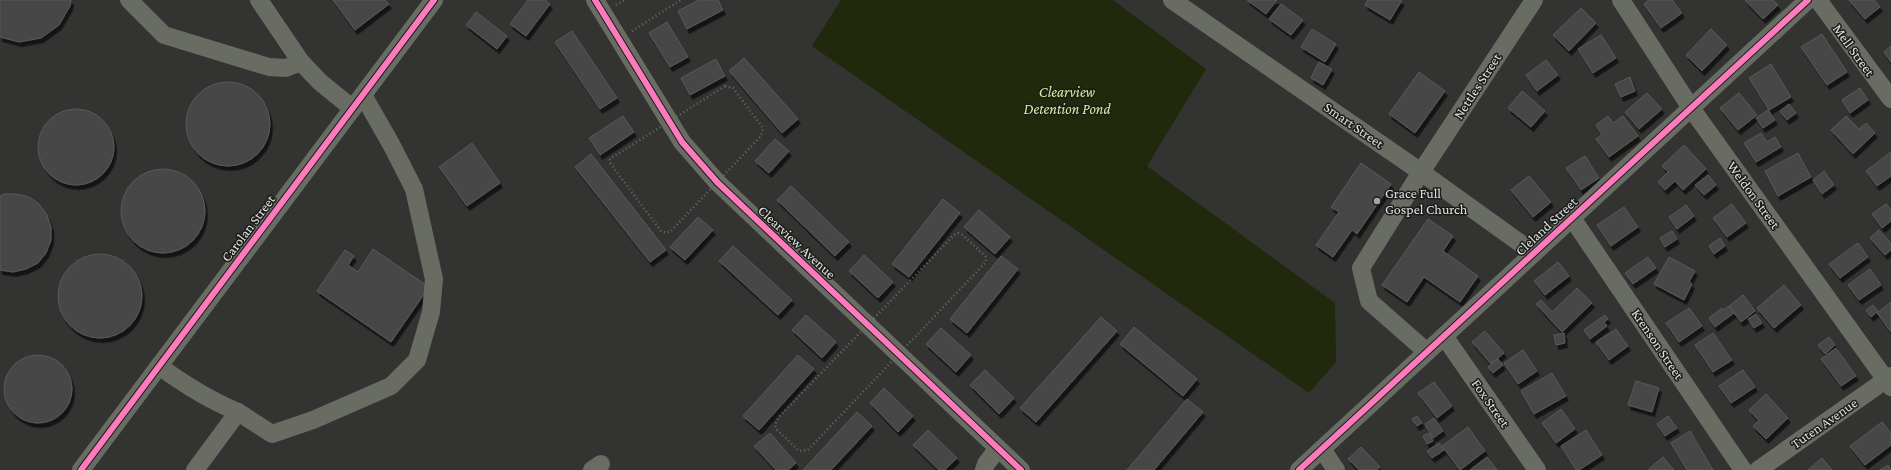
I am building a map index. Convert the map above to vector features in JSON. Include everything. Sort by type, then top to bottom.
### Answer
[{"type":"street","points":[[129,0],[164,35],[269,67],[286,68],[301,62]]},
{"type":"street","points":[[160,366],[189,388],[212,401],[238,412],[272,434],[313,420],[391,386],[417,360],[431,312],[434,279],[414,189],[391,144],[358,102],[320,82],[301,62],[259,0]]},
{"type":"street","name":"Carolan Street","points":[[82,470],[434,0]]},
{"type":"street","name":"Clearview Avenue","points":[[595,0],[682,142],[717,182],[1022,470]]},
{"type":"street","name":"Smart Street","points":[[1172,0],[1421,172],[1534,253]]},
{"type":"street","name":"Weldon Street","points":[[1621,0],[1692,108],[1889,381]]},
{"type":"street","name":"Cleland Street","points":[[1299,470],[1808,0]]},
{"type":"street","name":"Mell Street","points":[[1818,0],[1891,99]]},
{"type":"street","name":"Nettles Street","points":[[1427,352],[1369,301],[1361,268],[1527,2]]},
{"type":"street","name":"Krenson Street","points":[[1572,218],[1743,470]]},
{"type":"street","name":"Fox Street","points":[[1444,336],[1537,470]]},
{"type":"street","name":"Tuten Avenue","points":[[1758,470],[1889,381]]},
{"type":"street","points":[[196,470],[238,412]]},
{"type":"street","points":[[984,470],[986,464],[998,448]]},
{"type":"street","points":[[1322,449],[1336,470]]},
{"type":"path","points":[[620,39],[681,0]]},
{"type":"water","name":"Clearview Detention Pond","points":[[841,0],[1113,0],[1206,69],[1147,166],[1335,303],[1336,362],[1309,393],[812,46]]},
{"type":"building","points":[[0,0],[71,0],[70,6],[59,25],[41,38],[19,42],[0,37]]},
{"type":"building","points":[[333,0],[385,0],[389,4],[355,30]]},
{"type":"building","points":[[528,0],[545,0],[550,4],[526,36],[510,24]]},
{"type":"building","points":[[699,0],[718,0],[723,10],[687,29],[678,11]]},
{"type":"building","points":[[1247,0],[1277,0],[1266,14]]},
{"type":"building","points":[[1368,0],[1402,0],[1390,20],[1365,5]]},
{"type":"building","points":[[1649,0],[1672,0],[1682,13],[1661,28],[1644,4]]},
{"type":"building","points":[[1745,0],[1773,0],[1778,5],[1763,19]]},
{"type":"building","points":[[1849,0],[1874,0],[1880,7],[1865,19]]},
{"type":"building","points":[[1281,4],[1303,20],[1291,35],[1269,19]]},
{"type":"building","points":[[1581,8],[1596,23],[1569,51],[1553,35]]},
{"type":"building","points":[[476,12],[507,36],[497,49],[466,25]]},
{"type":"building","points":[[667,22],[688,57],[670,67],[649,33]]},
{"type":"building","points":[[1312,29],[1336,44],[1325,62],[1301,47]]},
{"type":"building","points":[[1711,29],[1727,45],[1702,71],[1686,55]]},
{"type":"building","points":[[572,31],[617,98],[600,109],[555,42]]},
{"type":"building","points":[[1822,34],[1847,72],[1827,85],[1801,47]]},
{"type":"building","points":[[1601,35],[1616,58],[1593,73],[1578,49]]},
{"type":"building","points":[[1891,46],[1891,62],[1884,52]]},
{"type":"building","points":[[744,58],[798,119],[782,133],[729,71]]},
{"type":"building","points":[[716,59],[725,76],[690,95],[681,78]]},
{"type":"building","points":[[1546,60],[1558,75],[1537,91],[1526,75]]},
{"type":"building","points":[[1319,62],[1332,69],[1323,85],[1311,78]]},
{"type":"building","points":[[1771,64],[1791,97],[1769,110],[1749,78]]},
{"type":"building","points":[[1419,72],[1445,91],[1415,133],[1389,114]]},
{"type":"building","points":[[1630,77],[1635,91],[1621,97],[1615,84]]},
{"type":"building","points":[[228,82],[244,85],[258,94],[267,108],[270,124],[267,140],[258,154],[244,163],[228,166],[212,163],[198,154],[189,140],[186,124],[189,108],[198,94],[212,85]]},
{"type":"building","points":[[1860,88],[1868,100],[1850,113],[1842,100]]},
{"type":"building","points":[[1522,91],[1545,111],[1531,127],[1508,108]]},
{"type":"building","points":[[1647,93],[1662,109],[1639,129],[1625,112]]},
{"type":"building","points":[[1739,93],[1757,115],[1738,130],[1720,108]]},
{"type":"building","points":[[1789,104],[1796,113],[1787,120],[1780,111]]},
{"type":"building","points":[[76,109],[90,112],[103,120],[111,133],[114,147],[111,161],[103,174],[90,182],[76,185],[62,182],[49,174],[41,161],[38,147],[41,133],[49,120],[62,112]]},
{"type":"building","points":[[1768,110],[1775,120],[1763,128],[1756,118]]},
{"type":"building","points":[[623,116],[634,132],[600,155],[589,138]]},
{"type":"building","points":[[1608,116],[1613,123],[1623,116],[1638,136],[1609,157],[1596,139],[1602,135],[1596,125]]},
{"type":"building","points":[[1846,116],[1859,129],[1866,123],[1875,133],[1853,154],[1831,130]]},
{"type":"building","points":[[1761,133],[1767,142],[1775,137],[1781,147],[1756,162],[1744,143]]},
{"type":"building","points":[[775,139],[789,151],[769,173],[755,161]]},
{"type":"building","points":[[472,143],[500,183],[467,206],[439,167]]},
{"type":"building","points":[[1684,145],[1706,169],[1683,190],[1675,181],[1665,190],[1658,182],[1668,172],[1662,166]]},
{"type":"building","points":[[1891,152],[1891,176],[1877,186],[1866,171]]},
{"type":"building","points":[[1798,153],[1811,177],[1778,196],[1765,171]]},
{"type":"building","points":[[591,154],[666,250],[650,262],[575,167]]},
{"type":"building","points":[[1585,156],[1599,178],[1581,190],[1566,168]]},
{"type":"building","points":[[1361,163],[1391,184],[1357,234],[1352,230],[1333,257],[1316,245],[1339,212],[1331,207]]},
{"type":"building","points":[[163,169],[179,172],[193,181],[202,195],[205,211],[202,227],[193,241],[179,250],[163,253],[147,250],[133,241],[124,227],[121,211],[124,195],[133,181],[147,172]]},
{"type":"building","points":[[1824,171],[1834,185],[1822,194],[1813,180]]},
{"type":"building","points":[[1708,175],[1716,185],[1704,195],[1695,185]]},
{"type":"building","points":[[1529,176],[1551,202],[1533,217],[1511,190]]},
{"type":"building","points":[[791,186],[849,242],[835,256],[777,200]]},
{"type":"building","points":[[4,194],[17,194],[29,197],[39,204],[47,215],[51,227],[51,240],[46,253],[38,263],[26,269],[13,272],[0,270],[0,196]]},
{"type":"building","points":[[943,199],[960,213],[909,277],[892,264]]},
{"type":"building","points":[[1732,204],[1746,223],[1727,237],[1713,218]]},
{"type":"building","points":[[1886,204],[1891,210],[1891,221],[1882,228],[1872,214]]},
{"type":"building","points":[[1686,205],[1694,216],[1677,229],[1669,217]]},
{"type":"building","points":[[1624,207],[1638,227],[1611,246],[1597,225]]},
{"type":"building","points":[[979,210],[1010,237],[995,254],[964,227]]},
{"type":"building","points":[[698,217],[713,230],[685,260],[670,247]]},
{"type":"building","points":[[1428,219],[1453,236],[1443,251],[1478,276],[1460,302],[1424,277],[1407,302],[1382,285]]},
{"type":"building","points":[[1879,230],[1891,243],[1891,250],[1885,255],[1870,238]]},
{"type":"building","points":[[1672,231],[1677,239],[1665,247],[1660,238]]},
{"type":"building","points":[[1720,238],[1725,246],[1714,254],[1709,246]]},
{"type":"building","points":[[1858,243],[1868,257],[1840,278],[1829,264]]},
{"type":"building","points":[[733,246],[792,300],[778,315],[719,261]]},
{"type":"building","points":[[373,249],[429,287],[391,342],[317,291],[345,250],[354,256],[348,265],[358,272]]},
{"type":"building","points":[[100,254],[116,257],[130,266],[139,280],[142,296],[139,312],[130,326],[116,335],[100,338],[84,335],[70,326],[61,312],[58,296],[61,280],[70,266],[84,257]]},
{"type":"building","points":[[864,255],[893,282],[878,298],[849,271]]},
{"type":"building","points":[[1001,256],[1018,269],[967,333],[950,319]]},
{"type":"building","points":[[1648,257],[1656,268],[1633,284],[1625,273]]},
{"type":"building","points":[[1669,257],[1695,271],[1689,282],[1692,284],[1684,300],[1654,284]]},
{"type":"building","points":[[1558,262],[1569,276],[1545,295],[1534,281]]},
{"type":"building","points":[[1870,269],[1881,285],[1859,300],[1848,285]]},
{"type":"building","points":[[1784,285],[1801,305],[1774,328],[1757,308]]},
{"type":"building","points":[[1577,288],[1592,303],[1562,332],[1536,304],[1541,300],[1552,312]]},
{"type":"building","points":[[1743,295],[1755,311],[1741,322],[1729,306]]},
{"type":"building","points":[[1891,302],[1891,332],[1877,313]]},
{"type":"building","points":[[1873,305],[1878,311],[1871,317],[1866,310]]},
{"type":"building","points":[[1729,306],[1734,313],[1715,327],[1709,318],[1722,308],[1724,310]]},
{"type":"building","points":[[1689,308],[1702,326],[1679,342],[1666,323]]},
{"type":"building","points":[[1756,314],[1762,323],[1754,328],[1748,319]]},
{"type":"building","points":[[806,315],[836,342],[822,358],[792,330]]},
{"type":"building","points":[[1605,315],[1608,319],[1604,322],[1607,326],[1590,339],[1584,330]]},
{"type":"building","points":[[1101,317],[1117,331],[1036,422],[1020,408]]},
{"type":"building","points":[[1134,327],[1197,379],[1183,396],[1120,344]]},
{"type":"building","points":[[941,328],[971,355],[956,372],[926,344]]},
{"type":"building","points":[[1616,329],[1628,346],[1609,360],[1596,342]]},
{"type":"building","points":[[1485,331],[1504,353],[1491,364],[1472,342]]},
{"type":"building","points":[[1564,333],[1565,343],[1556,345],[1554,335]]},
{"type":"building","points":[[1713,333],[1732,360],[1713,372],[1695,345]]},
{"type":"building","points":[[1829,337],[1835,345],[1825,354],[1818,345]]},
{"type":"building","points":[[1836,348],[1856,376],[1841,386],[1821,359]]},
{"type":"building","points":[[1523,350],[1537,371],[1518,384],[1504,363]]},
{"type":"building","points":[[38,355],[51,357],[62,365],[70,376],[72,389],[70,402],[62,413],[51,421],[38,423],[25,421],[14,413],[6,402],[4,389],[6,376],[14,365],[25,357]]},
{"type":"building","points":[[798,355],[814,369],[759,430],[743,416]]},
{"type":"building","points":[[1498,359],[1503,365],[1493,373],[1488,367]]},
{"type":"building","points":[[985,370],[1014,398],[999,414],[970,385]]},
{"type":"building","points":[[1743,370],[1755,387],[1731,403],[1719,386]]},
{"type":"building","points":[[1552,373],[1566,396],[1534,414],[1521,391]]},
{"type":"building","points":[[1636,381],[1659,388],[1652,412],[1628,405]]},
{"type":"building","points":[[1434,382],[1452,406],[1437,418],[1418,393]]},
{"type":"building","points":[[884,388],[913,416],[898,432],[870,403]]},
{"type":"building","points":[[1766,394],[1788,418],[1766,439],[1753,426],[1759,421],[1749,410]]},
{"type":"building","points":[[1187,399],[1203,412],[1154,470],[1127,470]]},
{"type":"building","points":[[1561,409],[1575,429],[1556,443],[1542,423]]},
{"type":"building","points":[[857,412],[872,426],[831,470],[803,470]]},
{"type":"building","points":[[1417,416],[1422,423],[1417,426],[1412,419]]},
{"type":"building","points":[[1668,416],[1677,428],[1665,436],[1657,424]]},
{"type":"building","points":[[1434,418],[1443,431],[1433,438],[1425,424]]},
{"type":"building","points":[[1882,422],[1891,433],[1891,445],[1865,465],[1850,446]]},
{"type":"building","points":[[1468,427],[1485,451],[1460,470],[1442,446]]},
{"type":"building","points":[[928,430],[957,458],[945,470],[939,470],[913,445]]},
{"type":"building","points":[[1586,430],[1602,455],[1579,470],[1576,470],[1561,446]]},
{"type":"building","points":[[1690,431],[1713,470],[1687,470],[1671,443]]},
{"type":"building","points":[[770,433],[796,463],[788,470],[776,470],[754,446]]},
{"type":"building","points":[[1429,433],[1433,441],[1427,444],[1423,436]]},
{"type":"building","points":[[1439,443],[1444,450],[1432,458],[1427,451]]},
{"type":"building","points":[[1361,447],[1380,467],[1377,470],[1359,470],[1348,459]]},
{"type":"building","points":[[1487,457],[1497,470],[1470,470]]},
{"type":"building","points":[[1663,457],[1674,470],[1649,470],[1649,469]]},
{"type":"building","points":[[1822,458],[1832,470],[1808,470]]},
{"type":"building","points":[[1888,465],[1891,470],[1880,470]]},
{"type":"cycle path","points":[[81,470],[434,0]]},
{"type":"cycle path","points":[[595,0],[682,142],[717,182],[1021,470]]},
{"type":"cycle path","points":[[1299,470],[1808,0]]},
{"type":"place","name":"Grace Full Gospel Church","points":[[1377,201]]}]
